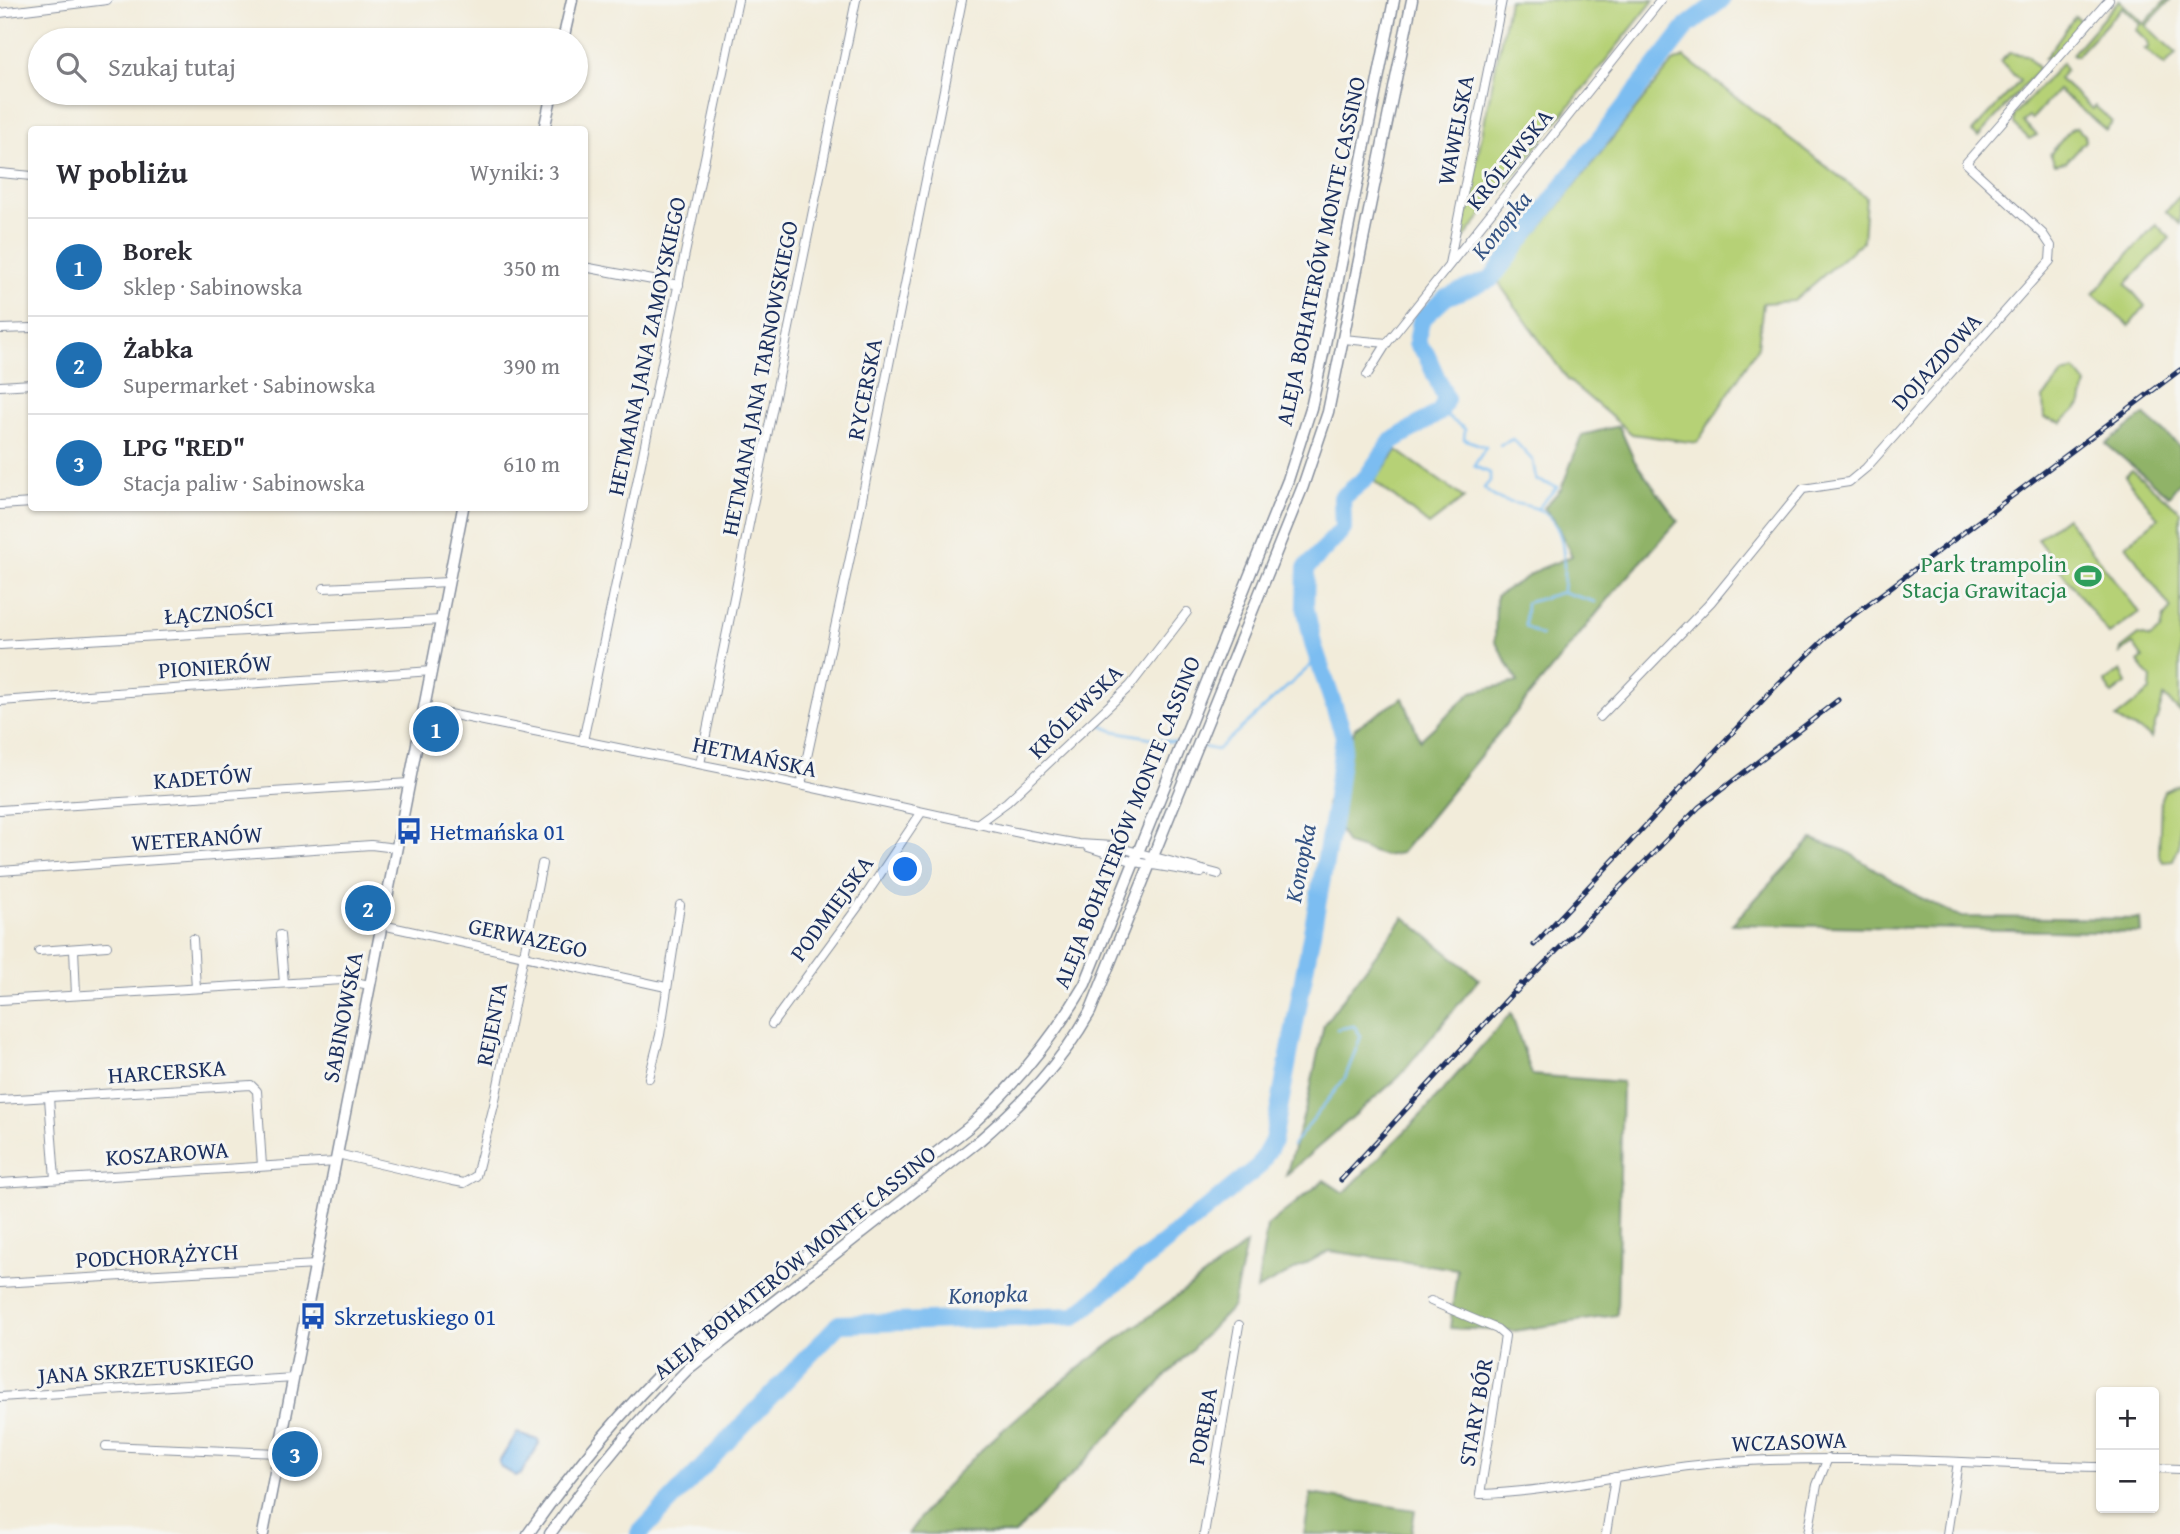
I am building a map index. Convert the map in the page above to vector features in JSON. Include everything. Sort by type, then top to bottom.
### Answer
[{"type":"main road","points":[[566,28],[572,0]]},
{"type":"main road","name":"ALEJA BOHATERÓW MONTE CASSINO","points":[[528,1534],[584,1456],[634,1398],[677,1357],[969,1127],[1009,1090],[1062,1023],[1085,984],[1288,480],[1311,408],[1394,0]]},
{"type":"main road","name":"ALEJA BOHATERÓW MONTE CASSINO","points":[[550,1534],[598,1467],[688,1369],[980,1140],[1022,1103],[1052,1069],[1090,1012],[1303,486],[1328,412],[1412,0]]},
{"type":"main road","points":[[545,126],[549,105]]},
{"type":"main road","name":"SABINOWSKA","points":[[263,1534],[462,511]]},
{"type":"street","points":[[0,13],[107,0]]},
{"type":"street","name":"HETMANA JANA ZAMOYSKIEGO","points":[[583,741],[738,0]]},
{"type":"street","name":"HETMANA JANA TARNOWSKIEGO","points":[[700,764],[856,0]]},
{"type":"street","name":"RYCERSKA","points":[[801,785],[854,539],[962,0]]},
{"type":"street","name":"WAWELSKA","points":[[1448,267],[1502,0]]},
{"type":"street","name":"KRÓLEWSKA","points":[[1367,375],[1387,343],[1661,0]]},
{"type":"street","name":"DOJAZDOWA","points":[[1600,717],[1711,602],[1802,489],[1849,482],[1866,468],[2050,261],[2051,246],[2043,234],[1966,163],[2109,0]]},
{"type":"street","points":[[0,173],[28,176]]},
{"type":"street","points":[[588,268],[679,285]]},
{"type":"street","points":[[0,329],[28,328]]},
{"type":"street","points":[[1343,339],[1387,343]]},
{"type":"street","points":[[0,386],[28,384]]},
{"type":"street","points":[[0,505],[28,503]]},
{"type":"street","points":[[324,588],[449,582]]},
{"type":"street","name":"KRÓLEWSKA","points":[[977,824],[1016,795],[1130,686],[1187,612]]},
{"type":"street","name":"ŁĄCZNOŚCI","points":[[0,645],[441,620]]},
{"type":"street","name":"PIONIERÓW","points":[[0,701],[432,671]]},
{"type":"street","name":"HETMAŃSKA","points":[[424,709],[801,785],[921,813],[1079,844],[1113,846],[1137,858],[1218,874],[1153,861]]},
{"type":"street","name":"KADETÓW","points":[[0,810],[409,783]]},
{"type":"street","name":"PODMIEJSKA","points":[[772,1024],[860,904],[921,813]]},
{"type":"street","name":"WETERANÓW","points":[[0,871],[371,845],[396,848]]},
{"type":"street","name":"REJENTA","points":[[464,1183],[480,1170],[542,864]]},
{"type":"street","points":[[649,1078],[680,905]]},
{"type":"street","name":"GERWAZEGO","points":[[382,925],[666,987]]},
{"type":"street","points":[[280,935],[284,983]]},
{"type":"street","points":[[193,939],[196,988]]},
{"type":"street","points":[[39,951],[107,946]]},
{"type":"street","points":[[74,948],[76,995]]},
{"type":"street","points":[[0,1000],[343,980],[370,985]]},
{"type":"street","name":"HARCERSKA","points":[[0,1100],[251,1085],[257,1091],[262,1166]]},
{"type":"street","points":[[48,1098],[55,1180]]},
{"type":"street","name":"KOSZAROWA","points":[[0,1183],[262,1166],[337,1158],[464,1183]]},
{"type":"street","name":"PODCHORĄŻYCH","points":[[0,1283],[316,1265]]},
{"type":"street","name":"STARY BÓR","points":[[1431,1301],[1497,1329],[1505,1336],[1480,1494]]},
{"type":"street","name":"PORĘBA","points":[[1204,1534],[1239,1325]]},
{"type":"street","name":"JANA SKRZETUSKIEGO","points":[[0,1397],[294,1378]]},
{"type":"street","points":[[106,1446],[279,1453]]},
{"type":"street","points":[[1808,1534],[1817,1485],[1828,1458]]},
{"type":"street","name":"WCZASOWA","points":[[1480,1494],[1716,1463],[1828,1458],[2096,1467]]},
{"type":"street","points":[[1947,1534],[1958,1462]]},
{"type":"street","points":[[2159,1468],[2180,1469]]},
{"type":"street","points":[[1606,1534],[1615,1476]]},
{"type":"green space","points":[[1509,0],[1654,0],[1460,243]]},
{"type":"green space","points":[[2119,0],[2144,24],[2166,0],[2170,0],[2146,26],[2176,53],[2165,66],[2145,49],[2149,48],[2148,42],[2136,30],[2140,24],[2122,7],[2077,56],[2072,54]]},
{"type":"green space","points":[[2075,16],[2083,23],[2051,57],[2045,58]]},
{"type":"green space","points":[[2009,53],[2026,55],[2039,69],[1978,137],[1972,132],[2020,81],[2000,62]]},
{"type":"green space","points":[[1684,57],[1866,197],[1863,241],[1794,301],[1763,303],[1758,347],[1697,443],[1632,434],[1568,380],[1498,282],[1673,62]]},
{"type":"green space","points":[[2062,63],[2066,70],[2059,79],[2093,109],[2095,106],[2113,122],[2106,130],[2058,90],[2032,119],[2029,117],[2023,122],[2037,135],[2029,139],[2014,124],[2014,115]]},
{"type":"green space","points":[[2076,128],[2085,135],[2085,141],[2066,162],[2055,164],[2050,154],[2070,130]]},
{"type":"green space","points":[[2180,195],[2180,224],[2166,212]]},
{"type":"green space","points":[[2156,224],[2170,238],[2126,284],[2145,306],[2129,326],[2093,294]]},
{"type":"green space","points":[[2075,370],[2086,384],[2082,403],[2062,423],[2044,418],[2043,398],[2063,374]]},
{"type":"green space","points":[[2144,415],[2180,446],[2180,482],[2169,496],[2106,444]]},
{"type":"green space","points":[[1619,426],[1634,460],[1678,521],[1615,591],[1401,853],[1385,856],[1347,844],[1326,805],[1355,728],[1403,698],[1420,740],[1472,692],[1518,682],[1495,641],[1496,596],[1540,569],[1572,556],[1554,520],[1544,508],[1561,489],[1582,435]]},
{"type":"green space","points":[[1397,451],[1464,498],[1429,525],[1374,481]]},
{"type":"green space","points":[[2132,470],[2180,511],[2180,712],[2164,696],[2151,738],[2116,718],[2150,691],[2151,679],[2138,662],[2143,658],[2133,644],[2120,653],[2121,649],[2139,635],[2150,638],[2161,630],[2164,617],[2171,609],[2126,545],[2158,518],[2125,476]]},
{"type":"green space","name":"Park trampolin Stacja Grawitacja","points":[[2066,517],[2139,612],[2109,634],[2037,539]]},
{"type":"green space","points":[[2121,670],[2127,683],[2112,694],[2104,682]]},
{"type":"green space","points":[[2180,784],[2179,846],[2173,861],[2163,862],[2159,855],[2161,798],[2164,791]]},
{"type":"green space","points":[[1812,839],[1846,851],[1919,897],[1961,917],[2140,919],[2141,933],[1732,924]]},
{"type":"green space","points":[[1404,917],[1479,979],[1399,1077],[1286,1175],[1308,1100],[1324,1024]]},
{"type":"green space","points":[[1511,1013],[1532,1075],[1622,1082],[1617,1315],[1514,1331],[1450,1328],[1457,1269],[1329,1251],[1257,1290],[1267,1226],[1324,1180],[1344,1193],[1422,1114]]},
{"type":"green space","points":[[1246,1244],[1233,1306],[1015,1534],[908,1534],[941,1491],[1021,1414]]},
{"type":"green space","points":[[1311,1494],[1415,1510],[1411,1534],[1304,1534]]},
{"type":"water","points":[[517,1433],[538,1440],[539,1444],[521,1474],[516,1476],[501,1467],[499,1462]]},
{"type":"waterway","name":"Konopka","points":[[639,1534],[839,1324],[1075,1316],[1259,1166],[1273,1141],[1334,814],[1344,736],[1313,644],[1305,606],[1306,568],[1343,529],[1342,498],[1366,478],[1392,441],[1440,412],[1446,399],[1426,354],[1417,343],[1421,320],[1446,297],[1491,279],[1687,26],[1721,0]]},
{"type":"waterway","points":[[1440,412],[1465,429],[1464,439],[1486,447],[1474,466],[1490,473],[1490,481],[1484,488],[1501,500],[1535,508],[1546,514],[1559,532],[1564,556],[1563,592],[1526,603],[1525,626],[1541,636]]},
{"type":"waterway","points":[[1500,445],[1513,439],[1533,461],[1536,480],[1557,487],[1538,508]]},
{"type":"waterway","points":[[1563,592],[1595,602]]},
{"type":"waterway","points":[[1203,747],[1217,750],[1318,659]]},
{"type":"waterway","points":[[1100,725],[1114,731],[1179,743]]},
{"type":"waterway","points":[[1292,1146],[1345,1078],[1361,1036],[1354,1026],[1337,1029]]},
{"type":"railway","points":[[1534,945],[1777,685],[1835,629],[2180,370]]},
{"type":"railway","points":[[1516,992],[1699,807],[1838,700]]},
{"type":"railway","points":[[1341,1180],[1521,984]]},
{"type":"place","name":"Park trampolin Stacja Grawitacja","points":[[2088,576]]},
{"type":"place","name":"Borek","points":[[436,729]]},
{"type":"place","name":"Hetmańska 01","points":[[409,831]]},
{"type":"place","name":"Żabka","points":[[368,908]]},
{"type":"place","name":"Skrzetuskiego 01","points":[[313,1316]]},
{"type":"place","name":"LPG \"RED\"","points":[[295,1454]]}]
